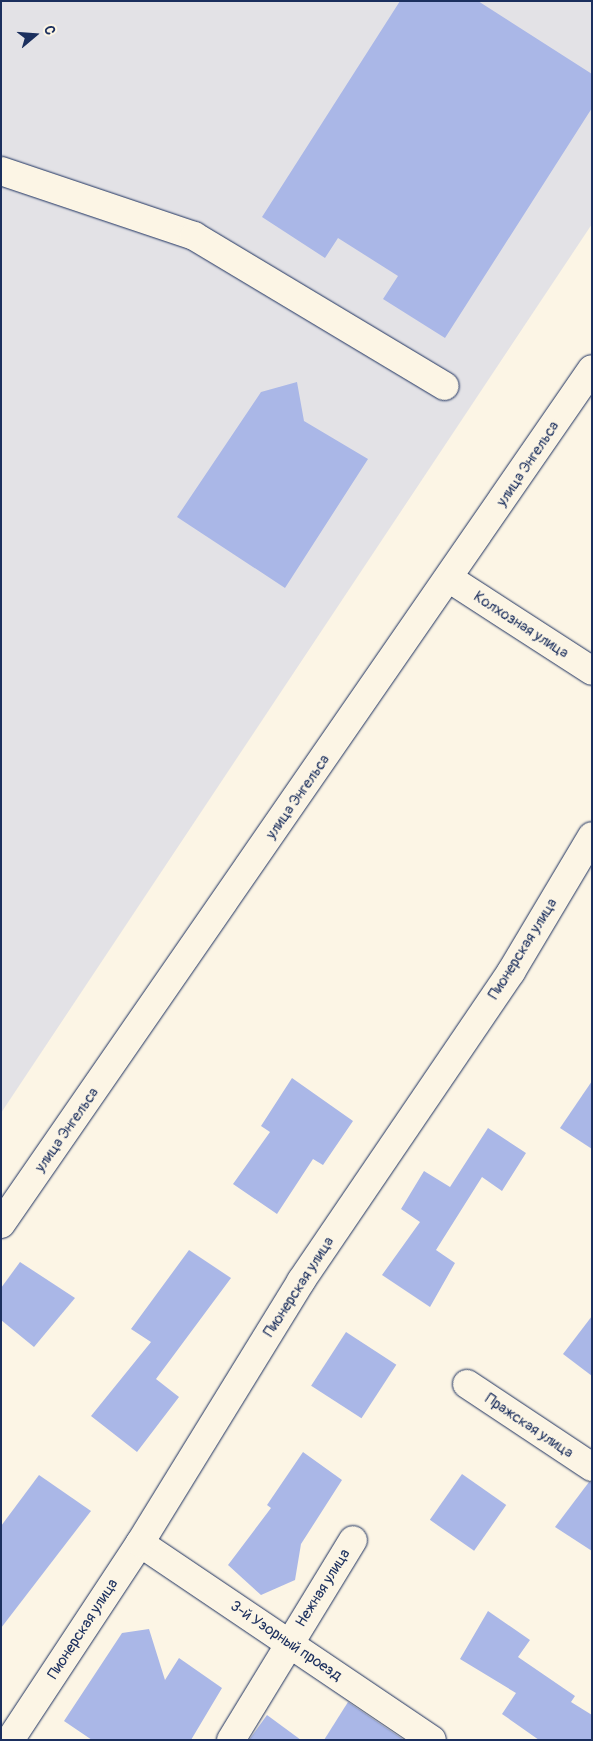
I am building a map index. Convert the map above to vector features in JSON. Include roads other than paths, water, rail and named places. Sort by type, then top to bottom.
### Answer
[{"type":"street","points":[[1,171],[194,236],[445,386]]},
{"type":"street","name":"улица Энгельса","points":[[1,1224],[450,579],[592,369]]},
{"type":"street","name":"Колхозная улица","points":[[450,579],[592,671]]},
{"type":"street","name":"Пионерская улица","points":[[10,1740],[140,1543],[301,1281],[510,972],[592,836]]},
{"type":"street","name":"Пражская улица","points":[[467,1384],[592,1467]]},
{"type":"street","name":"Нежная улица","points":[[231,1740],[353,1540]]},
{"type":"street","name":"3-й Узорный проезд","points":[[140,1543],[432,1740]]}]
